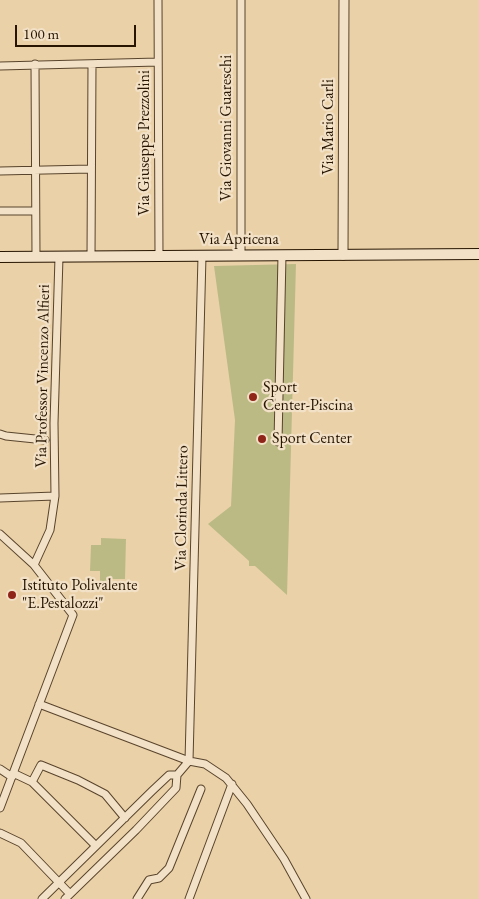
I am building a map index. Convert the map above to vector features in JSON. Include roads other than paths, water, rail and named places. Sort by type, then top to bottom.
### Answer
[{"type":"main road","name":"Via Apricena","points":[[0,257],[479,254]]},
{"type":"street","name":"Via Giuseppe Prezzolini","points":[[158,0],[159,256]]},
{"type":"street","name":"Via Giovanni Guareschi","points":[[241,0],[241,255]]},
{"type":"street","name":"Via Mario Carli","points":[[343,255],[344,0]]},
{"type":"street","points":[[0,66],[158,62]]},
{"type":"street","points":[[35,64],[36,170],[34,211],[36,257]]},
{"type":"street","points":[[91,257],[92,64]]},
{"type":"street","points":[[0,171],[90,169]]},
{"type":"street","points":[[0,211],[34,211]]},
{"type":"street","points":[[278,442],[282,255]]},
{"type":"street","name":"Via Clorinda Littero","points":[[189,761],[202,256]]},
{"type":"street","name":"Via Professor Vincenzo Alfieri","points":[[34,565],[50,530],[55,496],[54,423],[59,257]]},
{"type":"street","points":[[0,434],[45,440]]},
{"type":"street","points":[[0,498],[55,496]]},
{"type":"street","points":[[0,534],[34,565],[73,615],[0,808]]},
{"type":"street","points":[[39,704],[189,761],[205,764],[226,778],[247,804],[284,859],[306,899]]},
{"type":"street","points":[[0,833],[20,843],[59,883],[68,897],[176,788],[177,776],[189,761]]},
{"type":"street","points":[[32,782],[41,765],[78,780],[105,794],[125,818]]},
{"type":"street","points":[[0,769],[32,782],[96,846]]},
{"type":"street","points":[[42,899],[169,775],[177,776]]},
{"type":"street","points":[[189,899],[232,784]]},
{"type":"street","points":[[138,899],[149,880],[159,878],[168,868],[201,789]]},
{"type":"place","name":"Sport Center-Piscina","points":[[253,397]]},
{"type":"place","name":"Sport Center","points":[[262,439]]},
{"type":"place","name":"Istituto Polivalente \"E.Pestalozzi\"","points":[[12,595]]}]
